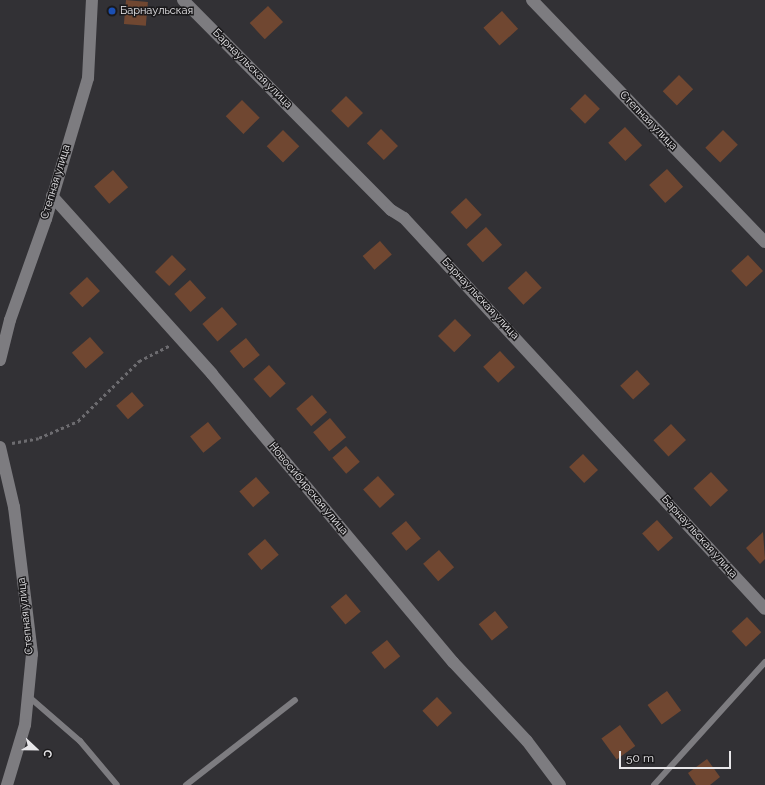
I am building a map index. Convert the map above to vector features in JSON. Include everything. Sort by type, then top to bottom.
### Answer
[{"type":"street","name":"Степная улица","points":[[0,360],[10,320],[52,196],[88,78],[92,0]]},
{"type":"street","name":"Барнаульская улица","points":[[183,0],[409,224],[765,609]]},
{"type":"street","name":"Степная улица","points":[[532,0],[765,242]]},
{"type":"street","name":"Новосибирская улица","points":[[52,196],[182,341],[453,662],[527,741],[560,785]]},
{"type":"street","name":"Степная улица","points":[[4,445],[14,507],[32,654],[25,725],[7,785]]},
{"type":"lane","points":[[654,785],[765,662]]},
{"type":"lane","points":[[28,696],[80,741],[117,785]]},
{"type":"lane","points":[[186,785],[295,700]]},
{"type":"path","points":[[4,445],[39,438],[78,421],[139,361],[154,351],[182,341]]},
{"type":"building","points":[[126,0],[148,2],[146,26],[124,24]]},
{"type":"building","points":[[268,6],[283,22],[265,39],[250,23]]},
{"type":"building","points":[[502,11],[518,29],[499,46],[483,28]]},
{"type":"building","points":[[679,75],[693,89],[677,105],[663,91]]},
{"type":"building","points":[[585,94],[600,109],[585,124],[570,109]]},
{"type":"building","points":[[346,96],[363,113],[348,128],[331,111]]},
{"type":"building","points":[[242,100],[260,118],[243,134],[226,116]]},
{"type":"building","points":[[625,127],[642,145],[625,161],[608,143]]},
{"type":"building","points":[[381,129],[398,146],[384,160],[367,143]]},
{"type":"building","points":[[283,130],[299,146],[283,163],[267,146]]},
{"type":"building","points":[[723,130],[738,145],[720,163],[705,148]]},
{"type":"building","points":[[667,169],[683,187],[665,203],[649,185]]},
{"type":"building","points":[[113,170],[128,187],[109,204],[94,186]]},
{"type":"building","points":[[466,198],[482,215],[466,229],[451,212]]},
{"type":"building","points":[[486,227],[502,245],[483,262],[467,244]]},
{"type":"building","points":[[380,241],[392,255],[374,270],[363,256]]},
{"type":"building","points":[[172,255],[186,269],[169,286],[155,272]]},
{"type":"building","points":[[748,255],[763,271],[746,287],[731,271]]},
{"type":"building","points":[[526,271],[542,288],[523,305],[508,288]]},
{"type":"building","points":[[87,277],[100,291],[82,307],[69,293]]},
{"type":"building","points":[[190,280],[206,298],[190,312],[174,294]]},
{"type":"building","points":[[222,307],[237,324],[217,341],[202,324]]},
{"type":"building","points":[[455,319],[471,335],[454,352],[438,336]]},
{"type":"building","points":[[90,337],[104,353],[86,369],[72,353]]},
{"type":"building","points":[[246,338],[260,355],[244,368],[230,351]]},
{"type":"building","points":[[500,351],[515,367],[498,383],[483,367]]},
{"type":"building","points":[[269,365],[286,384],[270,398],[253,379]]},
{"type":"building","points":[[637,370],[650,384],[633,400],[620,386]]},
{"type":"building","points":[[132,392],[144,406],[128,419],[116,406]]},
{"type":"building","points":[[312,395],[327,412],[311,426],[296,409]]},
{"type":"building","points":[[330,418],[346,437],[329,451],[313,432]]},
{"type":"building","points":[[208,422],[221,438],[203,453],[190,436]]},
{"type":"building","points":[[671,424],[686,440],[668,456],[653,440]]},
{"type":"building","points":[[346,446],[360,462],[346,474],[332,458]]},
{"type":"building","points":[[583,454],[598,470],[584,483],[569,467]]},
{"type":"building","points":[[711,472],[728,490],[710,507],[693,488]]},
{"type":"building","points":[[378,476],[395,495],[380,508],[363,489]]},
{"type":"building","points":[[256,477],[270,493],[253,507],[239,491]]},
{"type":"building","points":[[657,520],[673,538],[658,551],[642,533]]},
{"type":"building","points":[[406,521],[421,539],[406,551],[391,533]]},
{"type":"building","points":[[763,532],[765,559],[760,564],[746,548]]},
{"type":"building","points":[[265,539],[279,555],[261,570],[248,554]]},
{"type":"building","points":[[439,550],[454,567],[438,581],[423,564]]},
{"type":"building","points":[[346,594],[361,612],[345,624],[331,607]]},
{"type":"building","points":[[495,611],[508,627],[492,641],[479,624]]},
{"type":"building","points":[[747,617],[761,632],[746,647],[732,631]]},
{"type":"building","points":[[387,640],[400,656],[385,669],[371,653]]},
{"type":"building","points":[[667,691],[681,710],[662,725],[648,705]]},
{"type":"building","points":[[437,697],[452,713],[437,727],[422,711]]},
{"type":"building","points":[[620,725],[635,746],[617,760],[601,739]]},
{"type":"building","points":[[707,759],[720,777],[710,785],[696,785],[688,773]]},
{"type":"place","name":"Барнаульская","points":[[112,11]]}]
